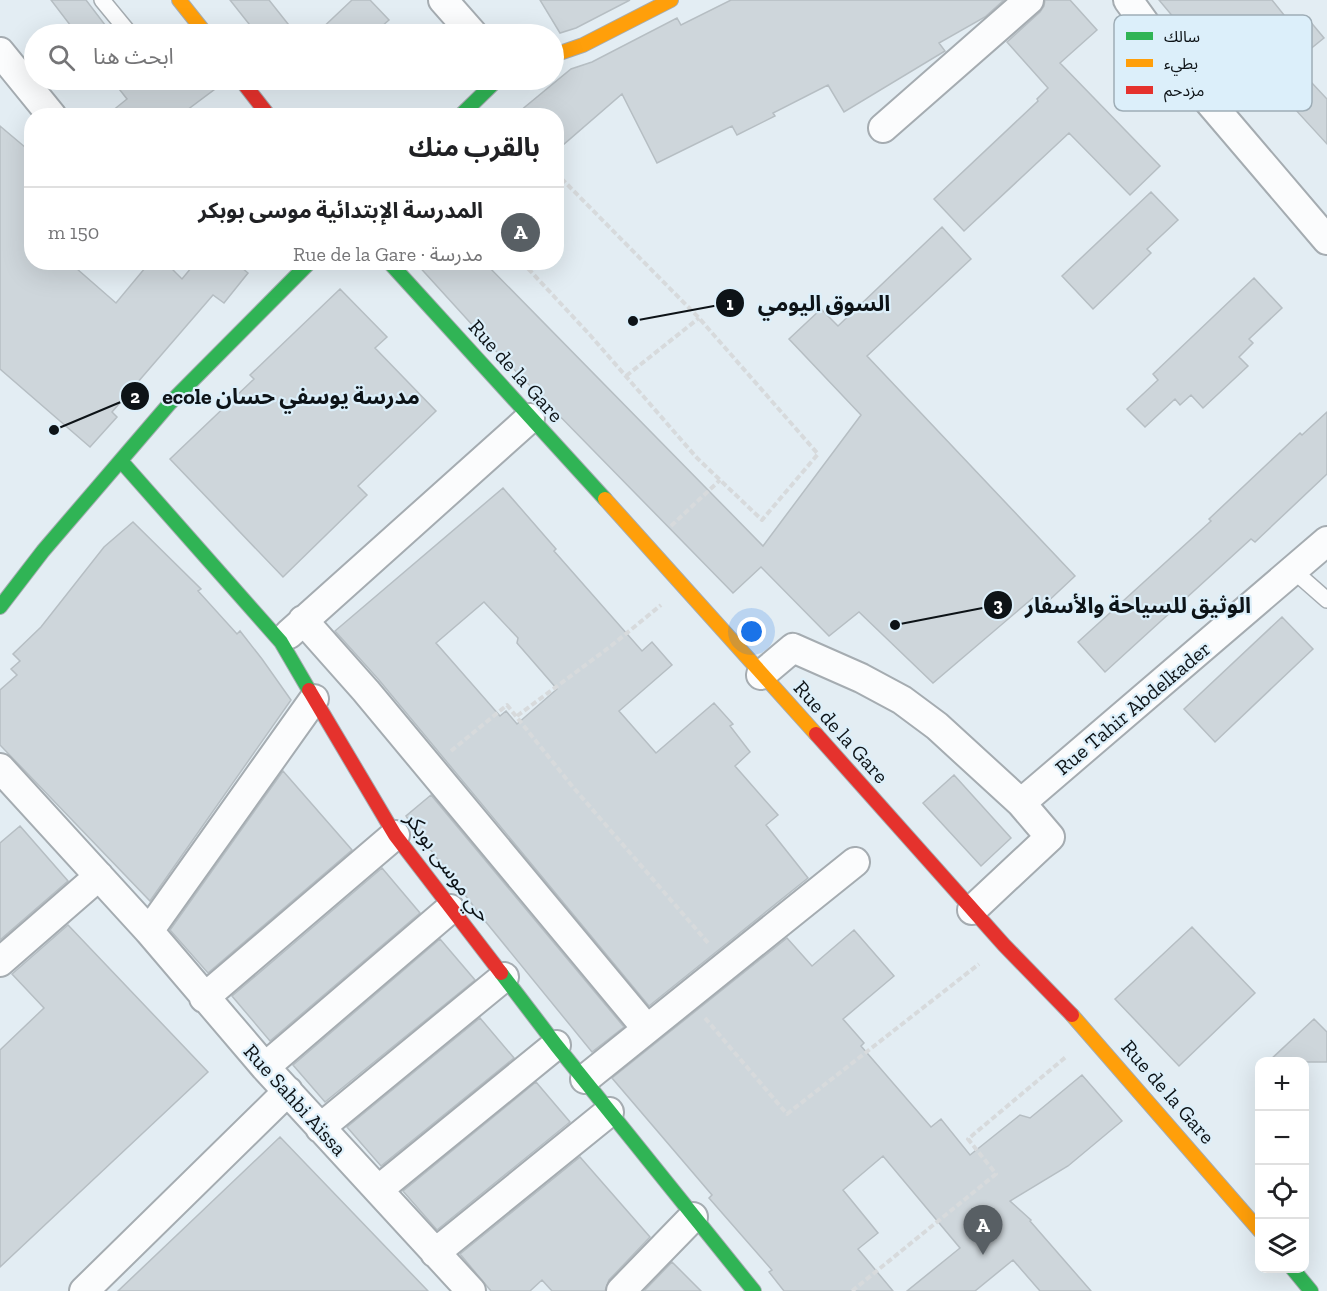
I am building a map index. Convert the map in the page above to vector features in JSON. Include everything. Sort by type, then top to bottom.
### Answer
[{"type":"street","points":[[179,0],[198,24]]},
{"type":"street","points":[[564,52],[583,45],[671,0]]},
{"type":"street","points":[[883,128],[1029,0]]},
{"type":"street","points":[[1128,0],[1139,15]]},
{"type":"street","points":[[0,52],[24,82]]},
{"type":"street","points":[[31,90],[46,108]]},
{"type":"street","points":[[249,90],[264,108]]},
{"type":"street","points":[[468,108],[487,90]]},
{"type":"street","points":[[1217,111],[1327,240]]},
{"type":"street","points":[[0,607],[43,551],[170,403],[302,270]]},
{"type":"street","name":"Rue de la Gare","points":[[396,270],[684,586],[972,910],[1092,1036],[1255,1225]]},
{"type":"street","points":[[281,642],[530,418]]},
{"type":"street","name":"حي موسى بوبكر","points":[[121,461],[281,642],[395,835],[556,1045],[754,1291]]},
{"type":"street","name":"Rue Tahir Abdelkader","points":[[1021,803],[1327,542]]},
{"type":"street","points":[[303,620],[366,690],[647,1029]]},
{"type":"street","points":[[761,675],[793,648],[861,678],[902,700],[937,726],[1021,803],[1050,837],[972,910]]},
{"type":"street","points":[[149,931],[314,699]]},
{"type":"street","name":"Rue Sahbi Aïssa","points":[[0,768],[149,931],[265,1067],[471,1291]]},
{"type":"street","points":[[204,998],[395,835]]},
{"type":"street","points":[[585,1079],[855,862]]},
{"type":"street","points":[[0,962],[99,876]]},
{"type":"street","points":[[265,1067],[450,909]]},
{"type":"street","points":[[320,1128],[504,977]]},
{"type":"street","points":[[378,1190],[556,1045]]},
{"type":"street","points":[[84,1291],[288,1091]]},
{"type":"street","points":[[435,1253],[609,1112]]},
{"type":"street","points":[[621,1291],[693,1217]]},
{"type":"street","points":[[1295,1273],[1311,1291]]},
{"type":"lane","points":[[102,0],[122,24]]},
{"type":"lane","points":[[1294,571],[1327,600]]},
{"type":"path","points":[[529,270],[697,458],[762,520],[818,454],[699,318],[564,181]]},
{"type":"path","points":[[626,376],[699,318]]},
{"type":"path","points":[[648,546],[721,480]]},
{"type":"path","points":[[517,716],[611,646],[684,586]]},
{"type":"path","points":[[431,768],[507,705],[572,786],[727,965]]},
{"type":"path","points":[[687,997],[787,1114],[1004,945]]},
{"type":"path","points":[[852,1291],[996,1174],[968,1138],[1092,1036]]},
{"type":"building","points":[[51,0],[86,0],[104,24],[69,24]]},
{"type":"building","points":[[230,0],[269,0],[288,24],[249,24]]},
{"type":"building","points":[[352,0],[370,0],[389,20],[384,24],[327,24]]},
{"type":"building","points":[[540,0],[630,0],[576,28],[564,32],[564,24],[555,24]]},
{"type":"building","points":[[731,0],[1004,0],[985,17],[939,43],[945,51],[844,112],[828,85],[773,113],[775,116],[737,135],[732,126],[657,163],[622,94],[564,144],[564,108],[524,108],[546,90],[564,90],[564,75],[571,69],[592,62],[677,18],[681,25]]},
{"type":"building","points":[[1045,0],[1070,0],[1097,30],[1060,63],[1160,166],[1130,195],[1069,133],[964,231],[934,199],[1038,101],[1037,99],[1048,88],[1007,42],[1040,12]]},
{"type":"building","points":[[1159,0],[1272,0],[1284,15],[1172,15]]},
{"type":"building","points":[[1312,24],[1324,38],[1312,48]]},
{"type":"building","points":[[1312,83],[1327,99],[1327,144],[1297,111],[1312,111]]},
{"type":"building","points":[[120,90],[214,90],[190,108],[116,108],[127,99]]},
{"type":"building","points":[[0,126],[24,146],[24,270],[78,270],[116,303],[143,270],[173,270],[182,279],[189,270],[244,270],[248,273],[224,303],[213,295],[112,412],[117,417],[90,447],[0,369]]},
{"type":"building","points":[[1151,192],[1178,220],[1147,249],[1151,253],[1093,309],[1062,276]]},
{"type":"building","points":[[942,227],[971,259],[867,356],[1075,576],[1042,607],[1034,597],[933,683],[859,612],[829,636],[761,567],[733,593],[496,351],[422,270],[492,270],[763,546],[861,415],[789,339],[821,309],[838,326]]},
{"type":"building","points":[[1254,278],[1282,308],[1249,339],[1253,343],[1239,357],[1248,366],[1203,408],[1191,395],[1180,405],[1175,399],[1145,427],[1127,409],[1158,380],[1153,374]]},
{"type":"building","points":[[340,289],[387,337],[375,348],[436,411],[358,486],[367,495],[283,577],[170,459],[254,379],[250,375]]},
{"type":"building","points":[[1327,412],[1327,474],[1255,542],[1251,539],[1105,672],[1078,642],[1211,521],[1209,519],[1300,433],[1302,435]]},
{"type":"building","points":[[503,488],[556,549],[554,551],[642,651],[652,642],[672,665],[619,711],[656,753],[714,703],[733,724],[730,726],[750,752],[735,766],[778,815],[766,825],[808,878],[649,1006],[379,680],[335,631]],"holes":[[[484,602],[518,638],[517,643],[557,689],[517,724],[506,711],[500,716],[436,643]]]},
{"type":"building","points":[[133,522],[201,589],[198,591],[237,634],[240,631],[291,700],[150,901],[0,745],[0,690],[17,675],[11,669],[20,661],[13,654],[41,627],[104,547]]},
{"type":"building","points":[[1282,617],[1313,649],[1215,742],[1184,709]]},
{"type":"building","points":[[283,771],[352,850],[208,973],[170,930]]},
{"type":"building","points":[[954,775],[1011,838],[981,866],[923,803]]},
{"type":"building","points":[[431,795],[624,1027],[592,1052],[481,916],[411,824],[406,816]]},
{"type":"building","points":[[20,826],[68,881],[0,940],[0,843]]},
{"type":"building","points":[[382,868],[420,913],[270,1041],[232,996]]},
{"type":"building","points":[[68,925],[208,1072],[0,1267],[0,1050],[44,1008],[12,974]]},
{"type":"building","points":[[1192,927],[1255,993],[1179,1066],[1115,999]]},
{"type":"building","points":[[854,930],[894,976],[843,1019],[864,1043],[861,1046],[931,1127],[941,1119],[970,1155],[1020,1115],[1030,1118],[1082,1075],[1122,1121],[1068,1166],[1010,1201],[1031,1220],[1091,1291],[1040,1291],[1013,1260],[975,1291],[907,1291],[960,1248],[883,1156],[843,1190],[878,1233],[858,1249],[893,1291],[784,1291],[769,1272],[772,1270],[709,1198],[712,1195],[612,1078],[787,938],[812,966]]},
{"type":"building","points":[[440,939],[475,980],[325,1102],[293,1065]]},
{"type":"building","points":[[480,1018],[514,1058],[381,1166],[347,1127]]},
{"type":"building","points":[[1314,1019],[1327,1032],[1327,1062],[1309,1062],[1309,1057],[1273,1057]]},
{"type":"building","points":[[536,1082],[570,1122],[437,1230],[403,1191]]},
{"type":"building","points":[[280,1137],[428,1291],[118,1291],[198,1215]]},
{"type":"building","points":[[580,1157],[650,1237],[609,1280],[605,1291],[552,1291],[542,1280],[530,1291],[491,1291],[460,1254]]},
{"type":"building","points":[[672,1262],[701,1291],[644,1291]]},
{"type":"traffic: fast","points":[[468,108],[487,90]]},
{"type":"traffic: fast","points":[[0,607],[43,551],[170,403],[302,270]]},
{"type":"traffic: fast","points":[[396,270],[605,499]]},
{"type":"traffic: fast","points":[[121,461],[281,642],[309,690]]},
{"type":"traffic: fast","points":[[501,973],[754,1291]]},
{"type":"traffic: fast","points":[[1296,1273],[1311,1291]]},
{"type":"traffic: slow","points":[[179,0],[198,24]]},
{"type":"traffic: slow","points":[[564,52],[583,45],[671,0]]},
{"type":"traffic: slow","points":[[605,499],[816,734]]},
{"type":"traffic: slow","points":[[1072,1015],[1255,1225]]},
{"type":"traffic: jam","points":[[249,90],[263,108]]},
{"type":"traffic: jam","points":[[309,690],[395,835],[501,973]]},
{"type":"traffic: jam","points":[[816,734],[1004,945],[1072,1015]]},
{"type":"place","name":"السوق اليومي","points":[[633,321]]},
{"type":"place","name":"ecole مدرسة يوسفي حسان","points":[[54,430]]},
{"type":"place","name":"الوثيق للسياحة والأسفار","points":[[895,625]]},
{"type":"place","name":"المدرسة الإبتدائية موسى بوبكر","points":[[983,1255]]}]
